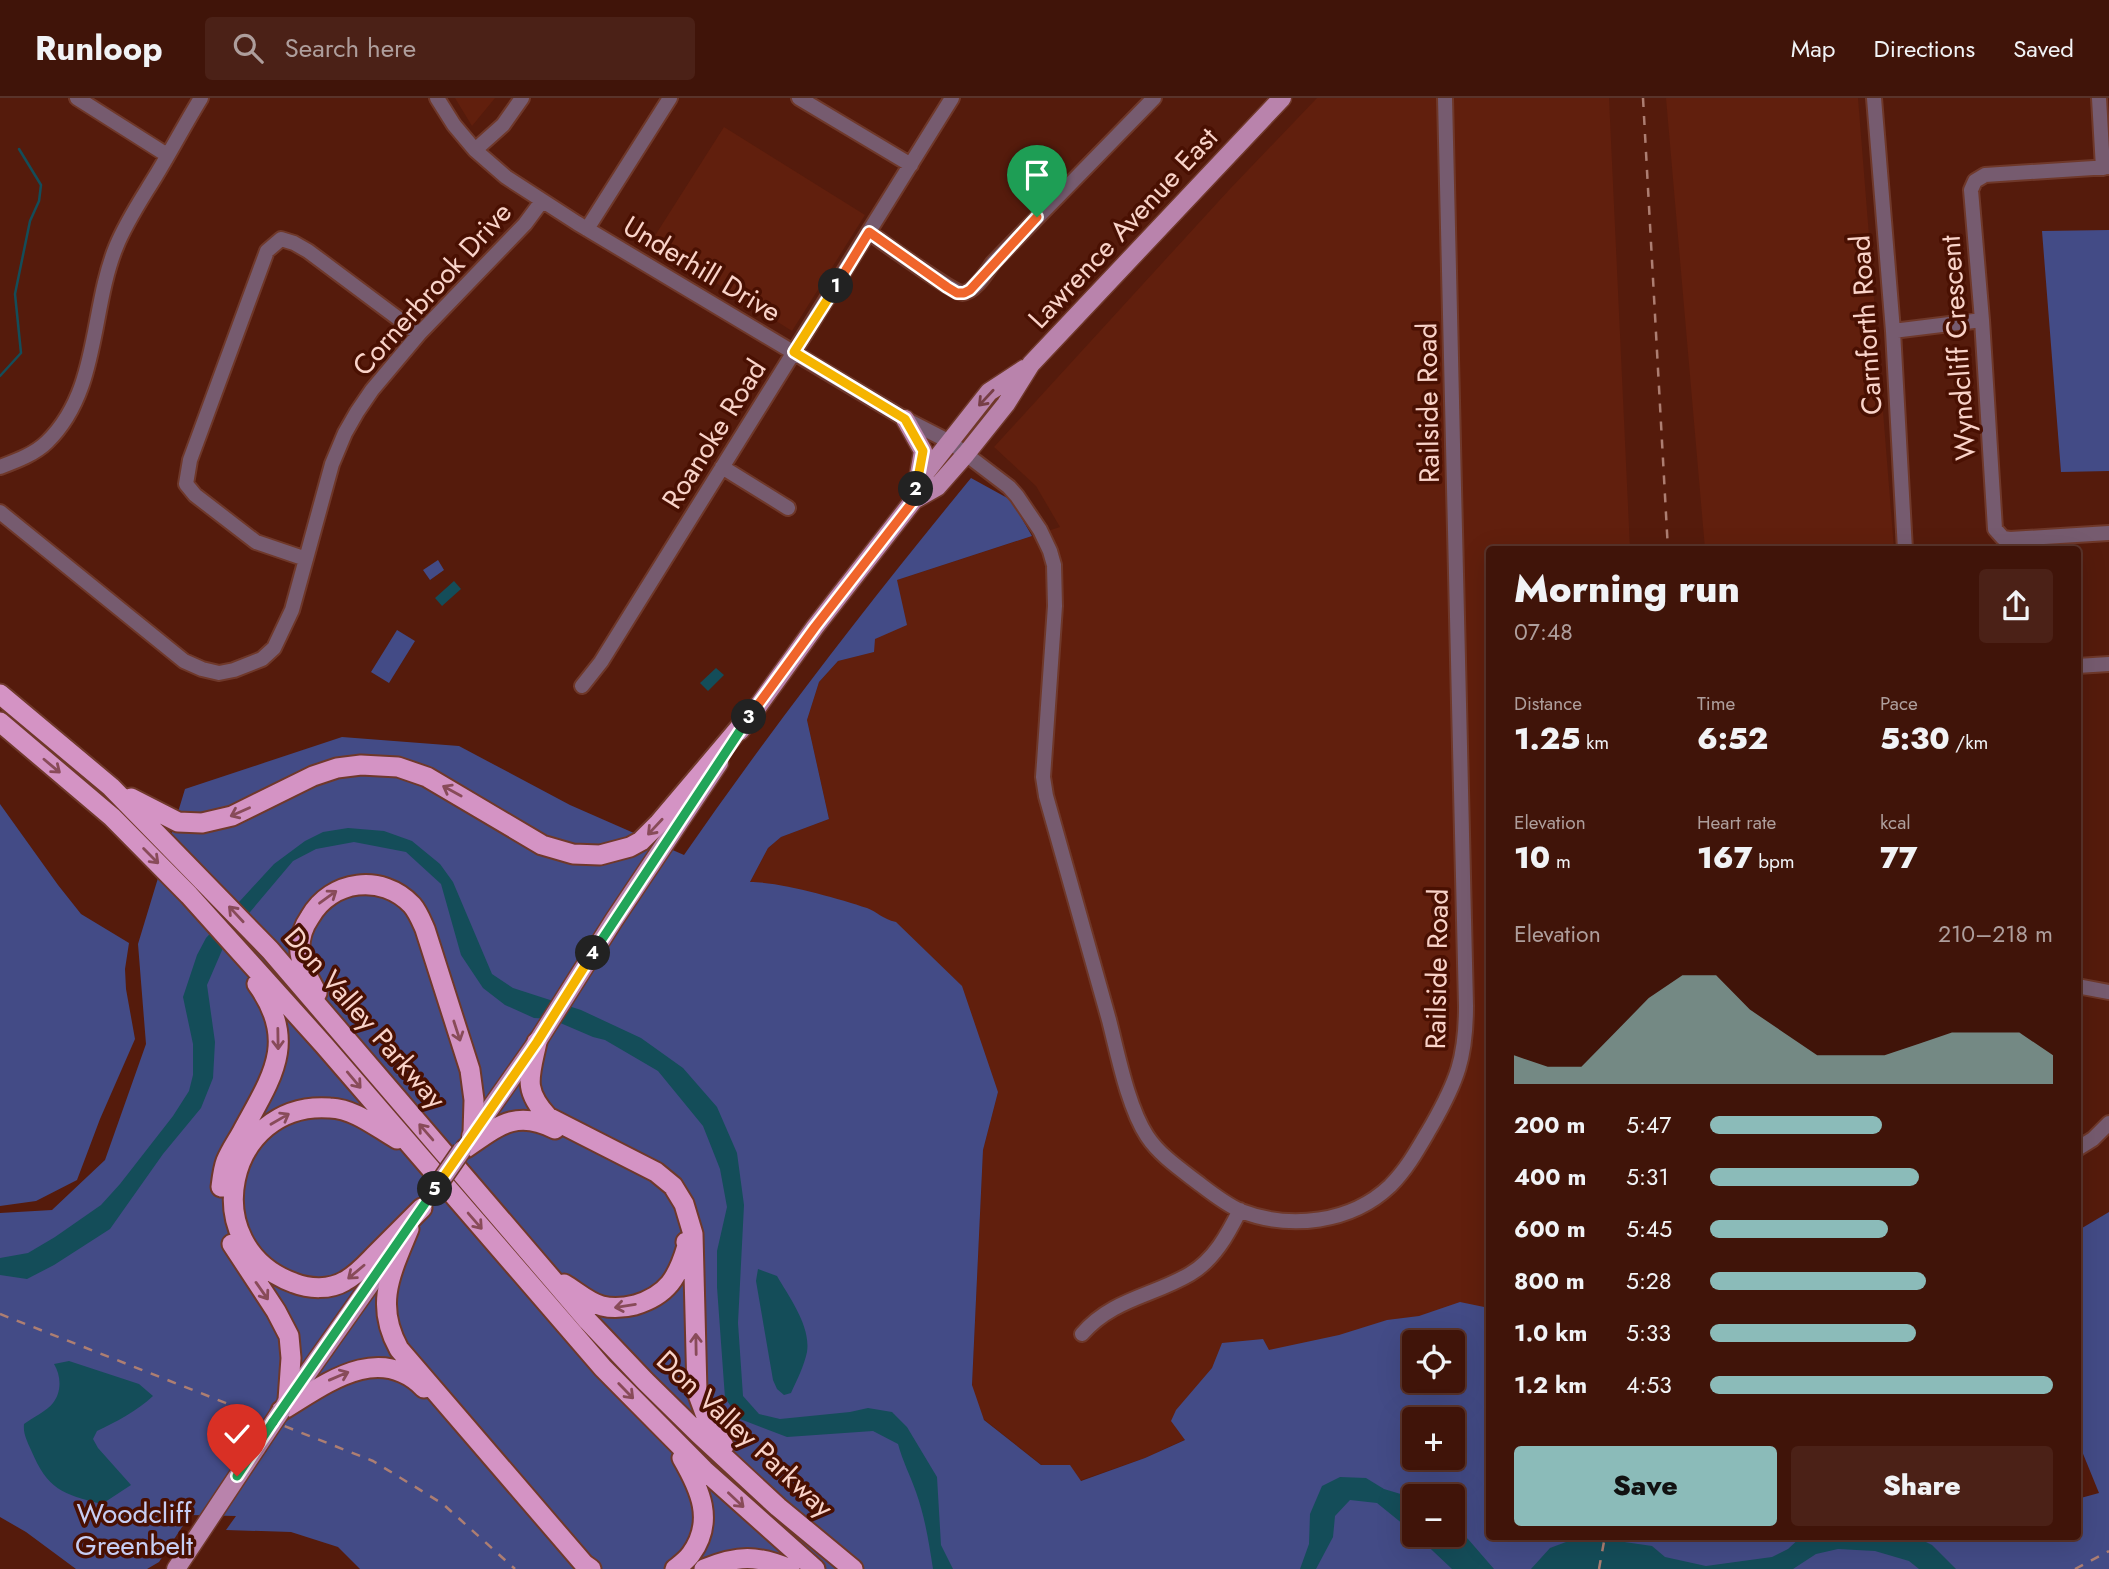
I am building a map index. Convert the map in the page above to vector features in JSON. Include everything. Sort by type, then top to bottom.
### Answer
[{"type":"highway","name":"Don Valley Parkway","points":[[0,694],[111,788],[270,950],[588,1321],[645,1381],[778,1507],[853,1569]]},
{"type":"highway","points":[[111,788],[178,822],[202,823],[232,816],[313,776],[337,768],[361,765],[398,767],[427,777],[542,845],[572,854],[600,855],[630,847],[641,841],[747,719]]},
{"type":"highway","name":"Don Valley Parkway","points":[[0,722],[112,817],[189,895],[244,954],[587,1350],[669,1436],[746,1510],[815,1569]]},
{"type":"highway","points":[[332,1022],[304,967],[300,954],[303,930],[319,903],[337,890],[361,884],[386,887],[411,904],[425,929],[470,1070],[474,1107],[468,1140]]},
{"type":"highway","points":[[244,954],[250,975],[274,1011],[280,1038],[275,1065],[264,1092],[226,1161],[220,1188],[221,1212],[228,1237],[236,1252],[289,1335],[291,1358],[284,1406]]},
{"type":"highway","points":[[537,1042],[529,1076],[536,1104],[548,1117],[656,1172],[673,1186],[684,1204],[693,1234],[697,1392],[710,1427],[742,1473]]},
{"type":"highway","points":[[414,1150],[355,1114],[331,1108],[307,1109],[283,1115],[263,1130],[247,1149],[235,1174],[232,1198],[236,1223],[243,1240],[257,1260],[284,1280],[306,1288],[328,1286],[344,1282],[359,1271],[428,1200]]},
{"type":"highway","points":[[468,1140],[502,1123],[518,1119],[533,1120],[550,1126],[652,1179],[673,1197],[687,1246],[680,1270],[667,1289],[645,1302],[620,1309],[599,1306],[551,1277]]},
{"type":"highway","points":[[409,1230],[386,1294],[385,1311],[392,1337],[399,1349],[591,1569]]},
{"type":"highway","points":[[284,1406],[330,1380],[356,1369],[395,1370],[411,1377],[421,1385],[577,1569]]},
{"type":"highway","points":[[669,1436],[693,1477],[704,1504],[702,1534],[691,1556],[675,1569]]},
{"type":"highway","points":[[704,1569],[741,1558],[768,1560],[790,1569]]},
{"type":"main road","name":"Lawrence Avenue East","points":[[914,500],[937,487],[1006,404],[1031,364],[1282,98]]},
{"type":"main road","name":"Lawrence Avenue East","points":[[176,1569],[284,1406],[409,1230],[537,1042],[578,975],[747,719],[914,500],[926,472],[989,392],[1031,364]]},
{"type":"main road","points":[[905,419],[923,451],[914,500]]},
{"type":"street","points":[[77,98],[167,155]]},
{"type":"street","points":[[0,467],[30,454],[47,442],[70,413],[88,370],[108,271],[116,249],[133,210],[201,98]]},
{"type":"street","name":"Underhill Drive","points":[[438,98],[454,125],[475,150],[506,177],[587,229],[905,419],[950,442],[966,454]]},
{"type":"street","points":[[475,150],[503,125],[522,98]]},
{"type":"street","points":[[587,229],[670,98]]},
{"type":"street","points":[[799,98],[911,165]]},
{"type":"street","name":"Roanoke Road","points":[[582,686],[605,656],[952,98]]},
{"type":"street","points":[[869,232],[947,287],[957,293],[964,293],[976,285],[993,263],[1154,98]]},
{"type":"street","name":"Railside Road","points":[[966,454],[1017,496],[1044,538],[1054,565],[1055,606],[1043,777],[1069,879],[1139,1123],[1148,1138],[1170,1160],[1217,1197],[1240,1210],[1281,1221],[1300,1222],[1342,1214],[1374,1198],[1398,1178],[1414,1157],[1449,1094],[1464,1053],[1466,1006],[1445,98]]},
{"type":"street","name":"Carnforth Road","points":[[1874,98],[1893,331],[1905,546]]},
{"type":"street","points":[[2099,98],[2106,167]]},
{"type":"street","name":"Wyndcliff Crescent","points":[[2106,167],[1986,175],[1975,181],[1971,190],[1995,529],[2003,538],[2010,539],[2109,533]]},
{"type":"street","name":"Cornerbrook Drive","points":[[0,512],[184,661],[219,673],[262,659],[274,648],[292,610],[332,464],[345,433],[372,390],[419,334],[525,224],[542,201]]},
{"type":"street","points":[[306,559],[256,542],[195,495],[186,484],[190,460],[267,251],[281,239],[300,247],[419,334]]},
{"type":"street","points":[[1893,331],[1982,320]]},
{"type":"street","points":[[722,467],[788,508]]},
{"type":"street","points":[[2081,666],[2109,664]]},
{"type":"street","points":[[2081,987],[2109,992]]},
{"type":"street","points":[[2081,1146],[2109,1123]]},
{"type":"street","points":[[1083,1334],[1108,1310],[1179,1280],[1200,1267],[1220,1246],[1240,1210]]},
{"type":"shaded area","points":[[455,98],[495,98],[472,126]]},
{"type":"shaded area","points":[[1317,98],[1609,98],[1630,546],[1486,546],[1486,1314],[1402,1330],[1402,1332],[1249,1366],[1188,1438],[1145,1458],[1067,1485],[971,1409],[983,1150],[998,1092],[768,893],[749,884],[768,848],[781,837],[829,819],[807,720],[819,682],[838,661],[874,652],[874,639],[897,580],[1060,527],[1036,486],[994,447]]},
{"type":"shaded area","points":[[1666,98],[1858,98],[1894,546],[1705,546]]},
{"type":"shaded area","points":[[724,127],[865,215],[792,331],[651,242]]},
{"type":"shaded area","points":[[454,581],[461,589],[442,606],[435,598]]},
{"type":"shaded area","points":[[716,668],[724,675],[708,691],[700,683]]},
{"type":"shaded area","points":[[348,828],[384,831],[412,841],[440,864],[453,882],[492,974],[513,988],[581,1010],[641,1038],[683,1068],[717,1107],[737,1153],[744,1205],[738,1323],[743,1396],[759,1414],[780,1419],[868,1408],[892,1412],[907,1427],[937,1477],[941,1545],[953,1569],[933,1569],[922,1511],[898,1444],[873,1431],[787,1437],[740,1419],[725,1398],[717,1287],[717,1251],[727,1207],[720,1169],[703,1126],[658,1071],[605,1040],[551,1019],[534,1018],[505,1005],[483,988],[461,955],[441,884],[406,852],[354,842],[316,849],[293,861],[223,948],[207,985],[215,1042],[213,1078],[201,1108],[163,1154],[110,1229],[27,1279],[0,1275],[0,1258],[28,1253],[101,1205],[173,1116],[189,1091],[193,1075],[193,1044],[183,997],[197,955],[206,938],[274,864],[305,841],[323,832]]},
{"type":"shaded area","points":[[758,1269],[777,1276],[806,1332],[807,1352],[804,1362],[791,1393],[784,1395],[773,1380],[756,1281]]},
{"type":"shaded area","points":[[69,1361],[139,1384],[153,1396],[119,1420],[97,1431],[93,1439],[131,1485],[102,1504],[66,1493],[50,1482],[37,1463],[25,1434],[24,1424],[43,1412],[56,1399],[59,1378],[54,1364]]},
{"type":"shaded area","points":[[1340,1477],[1366,1478],[1384,1489],[1402,1494],[1402,1523],[1377,1503],[1350,1500],[1335,1516],[1333,1537],[1316,1569],[1300,1569],[1309,1544],[1310,1514],[1322,1486]]},
{"type":"shaded area","points":[[1465,1537],[1494,1569],[1452,1569],[1429,1547],[1465,1547]]},
{"type":"shaded area","points":[[1571,1540],[1611,1540],[1652,1546],[1665,1557],[1706,1566],[1772,1557],[1788,1549],[1798,1540],[1922,1540],[1932,1545],[1956,1569],[1919,1569],[1909,1561],[1875,1551],[1838,1549],[1816,1554],[1793,1569],[1531,1569],[1550,1548]]},
{"type":"green space","points":[[2109,230],[2109,471],[2061,472],[2042,231]]},
{"type":"green space","name":"Woodcliff Greenbelt","points":[[971,478],[1011,500],[1032,536],[897,580],[907,625],[875,639],[874,652],[838,661],[819,682],[807,720],[829,819],[781,837],[768,848],[750,882],[809,891],[871,910],[896,922],[962,986],[998,1092],[983,1150],[972,1385],[984,1420],[1041,1465],[1070,1465],[1081,1481],[1185,1440],[1171,1421],[1176,1410],[1212,1368],[1222,1343],[1263,1339],[1269,1350],[1339,1335],[1387,1320],[1419,1316],[1460,1302],[1486,1307],[1486,1540],[2081,1540],[2081,1498],[2099,1493],[2081,1449],[2081,1229],[2109,1212],[2109,1569],[360,1569],[338,1547],[291,1532],[226,1530],[236,1516],[190,1515],[159,1562],[147,1569],[76,1569],[26,1532],[0,1517],[0,1213],[52,1210],[105,1160],[146,1044],[138,944],[185,789],[342,737],[459,746],[570,805],[684,855],[788,711]]},
{"type":"green space","points":[[438,560],[444,570],[430,580],[423,570]]},
{"type":"green space","points":[[397,630],[415,641],[389,683],[371,672]]},
{"type":"green space","points":[[0,804],[81,914],[129,943],[125,969],[126,989],[135,1039],[77,1180],[36,1201],[0,1206]]},
{"type":"waterway","points":[[0,376],[21,353],[15,294],[30,221],[39,201],[41,185],[19,149]]},
{"type":"railway","points":[[1643,98],[1668,546]]},
{"type":"railway","points":[[0,1314],[373,1461],[443,1504],[515,1569]]},
{"type":"railway","points":[[1599,1569],[1604,1540]]},
{"type":"railway","points":[[2075,1569],[2109,1551]]},
{"type":"route","points":[[237,1476],[537,1042],[578,975],[747,719],[914,500],[923,451],[905,419],[794,352],[869,232],[947,287],[957,293],[964,293],[976,285],[1037,217]]}]
